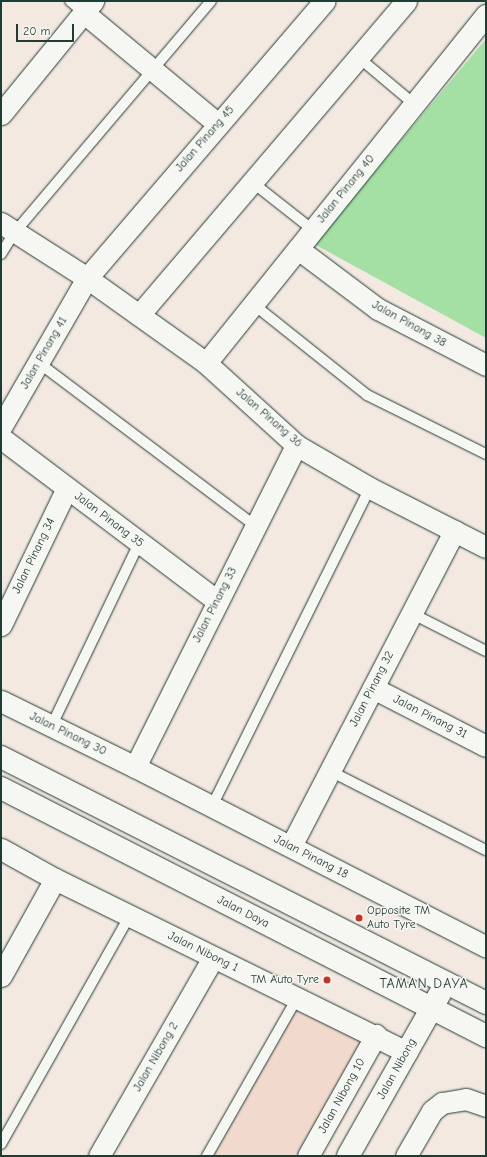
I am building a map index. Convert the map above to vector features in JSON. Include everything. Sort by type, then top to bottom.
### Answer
[{"type":"main road","points":[[1,757],[486,1004]]},
{"type":"main road","name":"Jalan Daya","points":[[1,788],[486,1036]]},
{"type":"main road","name":"Jalan Nibong","points":[[348,1156],[446,983]]},
{"type":"street","name":"Jalan Pinang 45","points":[[87,278],[324,1]]},
{"type":"street","points":[[139,315],[406,1]]},
{"type":"street","points":[[1,114],[82,5],[153,70],[218,124]]},
{"type":"street","name":"Jalan Pinang 40","points":[[206,363],[486,16]]},
{"type":"street","name":"Jalan Pinang 36","points":[[8,228],[87,278],[206,363],[296,445],[370,488],[486,547]]},
{"type":"street","name":"Jalan Pinang 38","points":[[298,249],[378,309],[486,365]]},
{"type":"street","name":"Jalan Pinang 41","points":[[1,427],[87,278]]},
{"type":"street","name":"Jalan Pinang 35","points":[[1,438],[217,601]]},
{"type":"street","name":"Jalan Pinang 33","points":[[135,767],[296,445]]},
{"type":"street","name":"Jalan Pinang 34","points":[[1,624],[67,488]]},
{"type":"street","name":"Jalan Pinang 32","points":[[290,846],[454,531]]},
{"type":"street","name":"Jalan Pinang 31","points":[[373,688],[486,746]]},
{"type":"street","name":"Jalan Pinang 30","points":[[1,701],[51,727],[135,767]]},
{"type":"street","name":"Jalan Pinang 18","points":[[135,767],[486,947]]},
{"type":"street","name":"Jalan Nibong 1","points":[[1,849],[55,879],[130,915],[213,958],[376,1035],[407,1052]]},
{"type":"street","points":[[1,976],[55,879]]},
{"type":"street","name":"Jalan Nibong 2","points":[[99,1156],[213,958]]},
{"type":"street","name":"Jalan Nibong 10","points":[[308,1156],[376,1035]]},
{"type":"street","points":[[406,1156],[428,1116],[442,1103],[466,1099],[483,1105]]},
{"type":"lane","points":[[1,254],[8,228],[153,70],[211,1]]},
{"type":"lane","points":[[358,57],[414,104]]},
{"type":"lane","points":[[252,182],[313,230]]},
{"type":"lane","points":[[253,304],[367,395],[486,454]]},
{"type":"lane","points":[[39,363],[255,526]]},
{"type":"lane","points":[[212,806],[370,488]]},
{"type":"lane","points":[[51,727],[139,543]]},
{"type":"lane","points":[[411,613],[486,651]]},
{"type":"lane","points":[[330,770],[486,850]]},
{"type":"lane","points":[[1,1144],[130,915]]},
{"type":"lane","points":[[207,1156],[297,998]]},
{"type":"shaded area","points":[[298,1006],[367,1038],[300,1156],[213,1156]]},
{"type":"green space","points":[[486,39],[486,338],[314,244]]},
{"type":"place","name":"Opposite TM Auto Tyre","points":[[359,918]]},
{"type":"place","name":"TM Auto Tyre","points":[[327,980]]},
{"type":"district","name":"TAMAN DAYA","points":[[424,984]]}]
